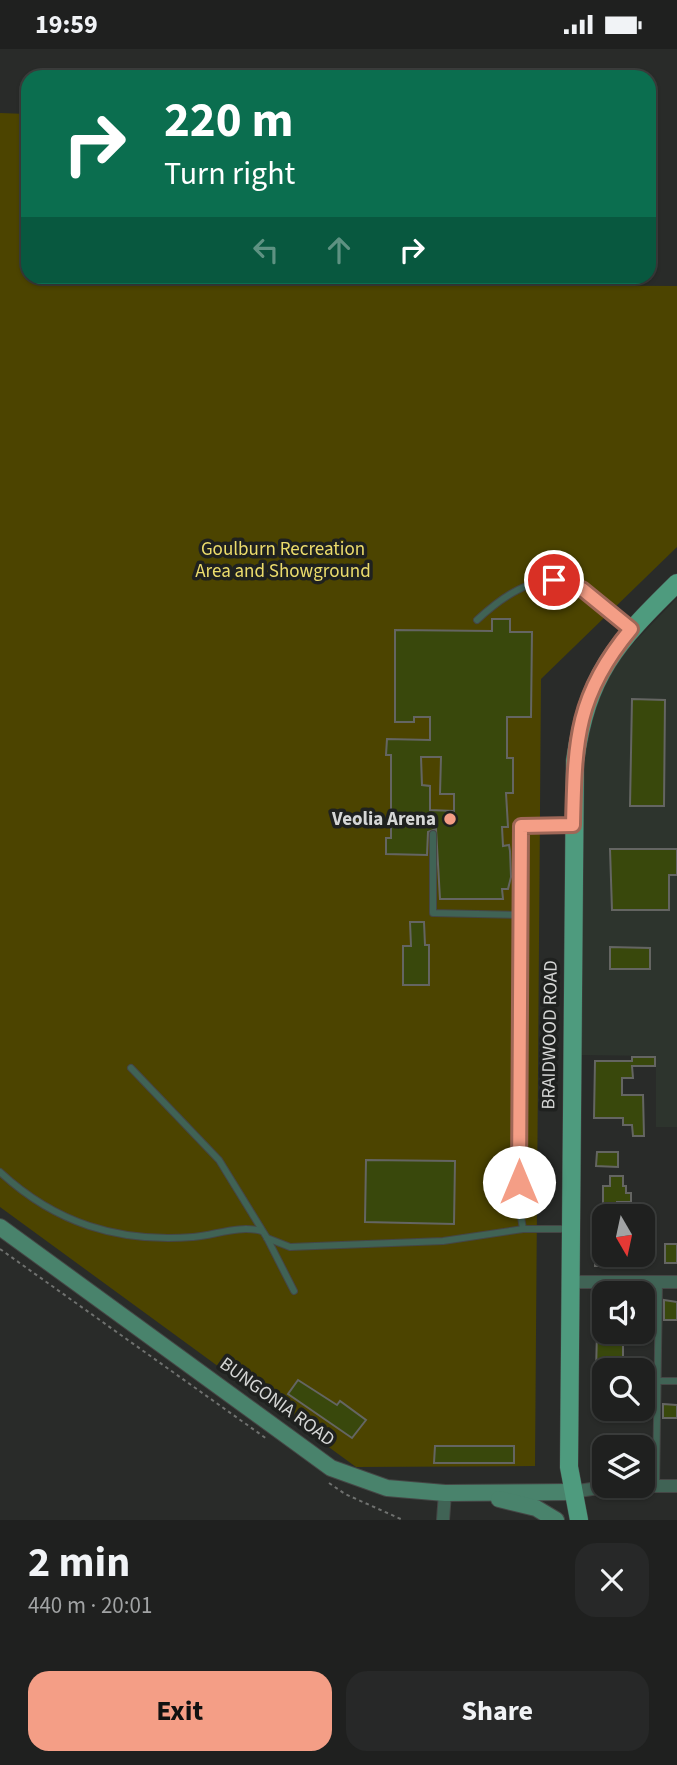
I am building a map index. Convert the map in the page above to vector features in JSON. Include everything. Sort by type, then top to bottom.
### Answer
[{"type":"main road","name":"BRAIDWOOD ROAD","points":[[579,1520],[569,1467],[568,1282],[575,761],[587,697],[598,673],[631,629],[677,583]]},
{"type":"street","name":"BUNGONIA ROAD","points":[[0,1227],[331,1468],[387,1488],[468,1494],[572,1492]]},
{"type":"street","points":[[568,1282],[677,1282]]},
{"type":"street","points":[[656,1486],[677,1486]]},
{"type":"street","points":[[572,1492],[592,1489]]},
{"type":"street","points":[[443,1520],[445,1493]]},
{"type":"street","points":[[468,1494],[536,1509],[556,1520]]},
{"type":"lane","points":[[477,620],[525,587],[554,580],[582,589],[631,629]]},
{"type":"lane","points":[[523,1229],[519,1205],[521,826],[573,825]]},
{"type":"lane","points":[[433,834],[433,913],[521,915]]},
{"type":"lane","points":[[131,1068],[152,1093],[204,1141],[267,1238],[294,1291]]},
{"type":"lane","points":[[0,1172],[31,1199],[55,1214],[112,1233],[171,1238],[238,1229],[262,1231]]},
{"type":"lane","points":[[267,1238],[290,1247],[443,1241],[523,1229],[569,1229]]},
{"type":"lane","points":[[656,1486],[659,1282]]},
{"type":"lane","points":[[657,1381],[677,1381]]},
{"type":"shaded area","points":[[677,598],[677,1127],[656,1127],[656,1056],[580,1055],[581,786],[585,737],[605,680],[625,652]]},
{"type":"green space","name":"Goulburn Recreation Area and Showground","points":[[0,113],[21,114],[21,284],[677,286],[677,547],[541,679],[535,1466],[356,1467],[0,1207]]},
{"type":"building","points":[[492,619],[510,619],[510,632],[532,632],[531,717],[507,717],[507,758],[513,758],[513,793],[506,793],[508,827],[502,827],[503,846],[509,845],[511,877],[508,889],[502,889],[503,899],[440,899],[436,829],[428,832],[427,855],[386,854],[386,838],[391,838],[391,755],[386,755],[387,739],[430,740],[430,717],[414,717],[414,722],[395,722],[395,630],[492,631]],"holes":[[[421,757],[441,757],[440,794],[454,794],[454,811],[430,810],[430,786],[422,785]]]},
{"type":"building","points":[[632,699],[665,700],[664,806],[630,806]]},
{"type":"building","points":[[610,849],[677,849],[677,875],[669,875],[669,910],[612,910]]},
{"type":"building","points":[[410,922],[424,922],[425,945],[429,945],[429,985],[403,985],[403,946],[411,946]]},
{"type":"building","points":[[610,947],[650,948],[650,969],[610,969]]},
{"type":"building","points":[[632,1057],[655,1057],[655,1066],[632,1066],[633,1078],[622,1078],[622,1095],[643,1095],[644,1136],[633,1136],[632,1125],[623,1125],[623,1118],[594,1118],[595,1061],[632,1061]]},
{"type":"building","points":[[597,1152],[618,1152],[618,1167],[596,1166]]},
{"type":"building","points":[[366,1160],[455,1161],[454,1224],[365,1222]]},
{"type":"building","points":[[610,1176],[623,1176],[623,1186],[626,1186],[626,1193],[631,1193],[631,1202],[603,1204],[603,1186],[610,1186]]},
{"type":"building","points":[[665,1244],[677,1244],[677,1263],[665,1263]]},
{"type":"building","points":[[664,1300],[677,1302],[677,1320],[664,1320]]},
{"type":"building","points":[[597,1344],[623,1344],[623,1358],[596,1358]]},
{"type":"building","points":[[298,1380],[337,1405],[340,1401],[366,1420],[352,1438],[288,1394]]},
{"type":"building","points":[[663,1404],[677,1405],[677,1418],[663,1418]]},
{"type":"building","points":[[435,1446],[514,1446],[514,1463],[434,1463]]},
{"type":"place","name":"Veolia Arena","points":[[450,819]]},
{"type":"route","points":[[519,1182],[521,826],[573,825],[575,761],[579,725],[587,697],[598,673],[631,629],[601,601],[569,583],[554,580]]}]
